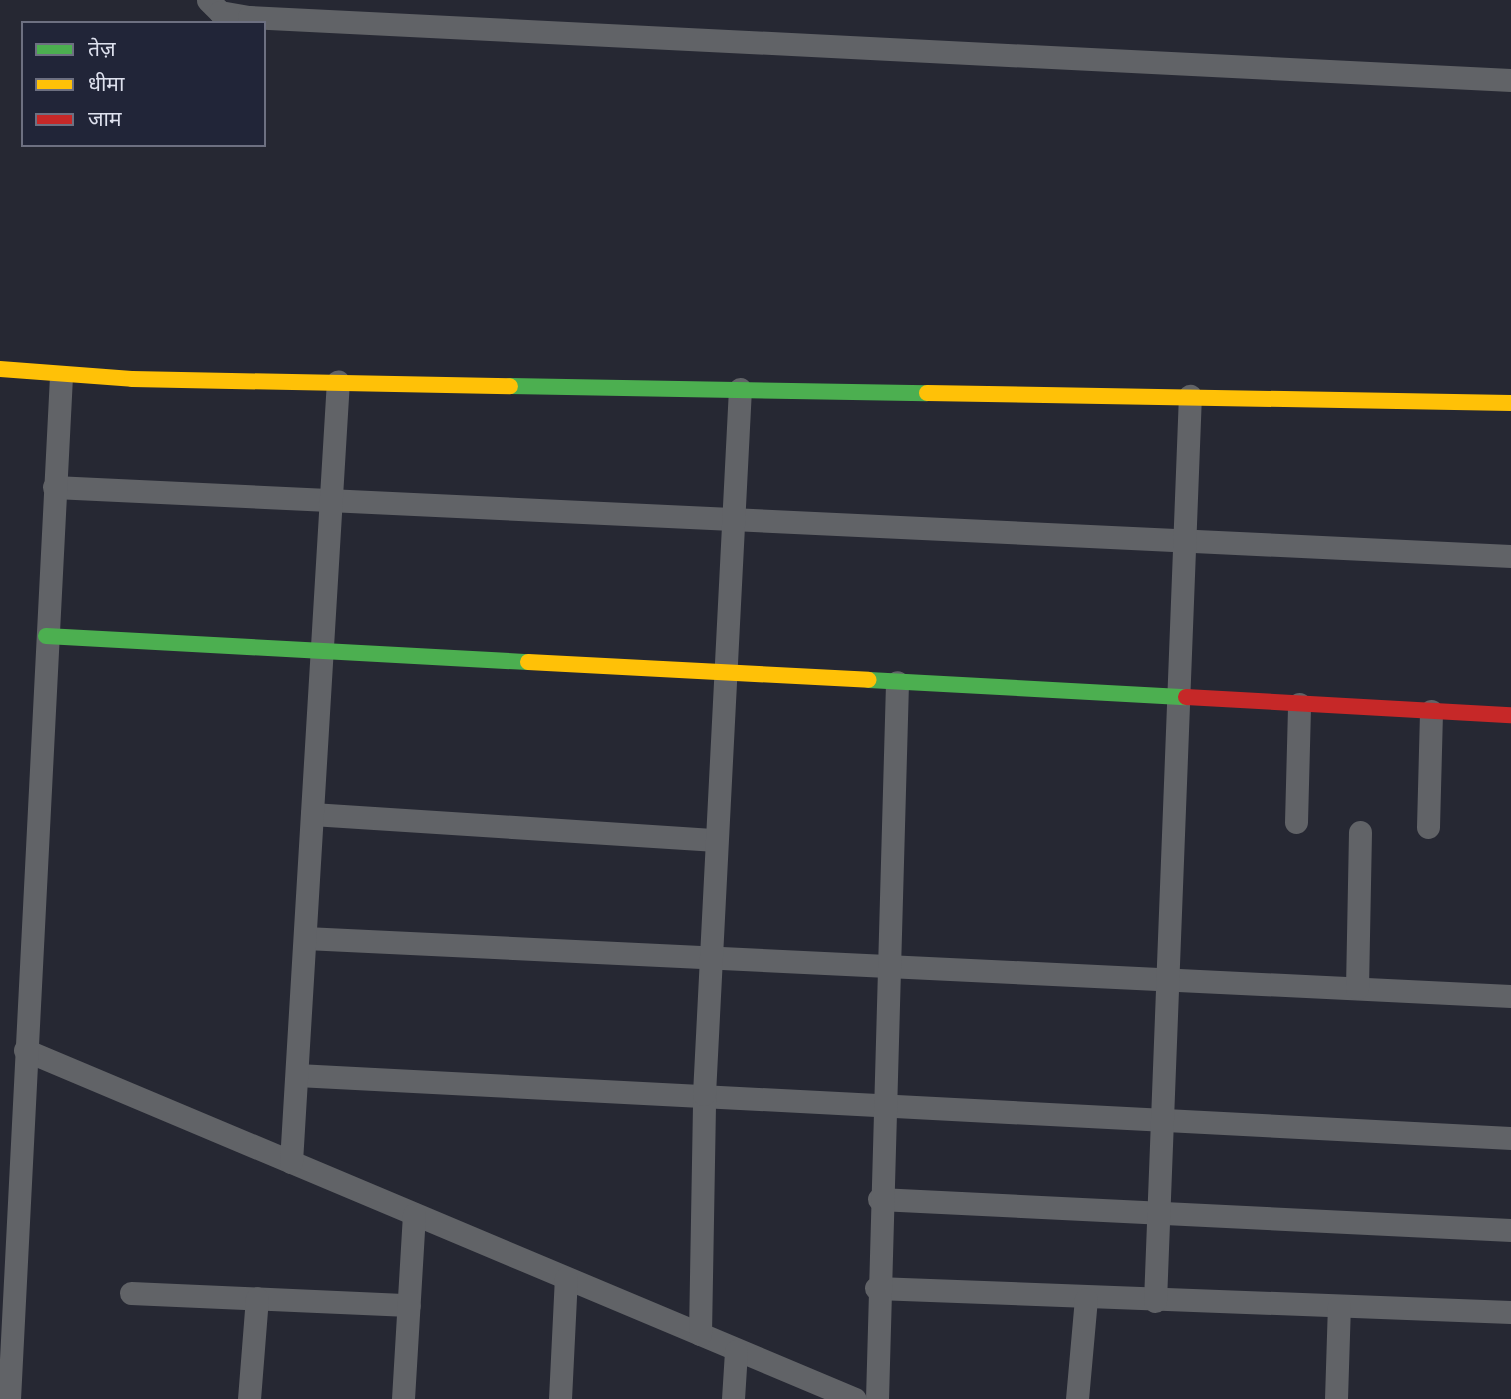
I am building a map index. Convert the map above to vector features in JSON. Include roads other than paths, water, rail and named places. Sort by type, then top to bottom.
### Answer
[{"type":"street","points":[[208,0],[220,12],[249,17],[1511,80]]},
{"type":"street","points":[[0,369],[61,377],[1511,403]]},
{"type":"street","points":[[9,1399],[61,377]]},
{"type":"street","points":[[291,1162],[338,381]]},
{"type":"street","points":[[700,1334],[704,1094],[731,519],[740,389]]},
{"type":"street","points":[[1155,1301],[1190,396]]},
{"type":"street","points":[[54,487],[1511,556]]},
{"type":"street","points":[[46,636],[1511,715]]},
{"type":"street","points":[[877,1399],[876,1288],[897,682]]},
{"type":"street","points":[[1296,822],[1299,704]]},
{"type":"street","points":[[1429,827],[1431,711]]},
{"type":"street","points":[[312,814],[716,840]]},
{"type":"street","points":[[1357,988],[1360,832]]},
{"type":"street","points":[[305,939],[1511,996]]},
{"type":"street","points":[[25,1050],[855,1399]]},
{"type":"street","points":[[297,1075],[704,1094],[1511,1138]]},
{"type":"street","points":[[879,1199],[1511,1230]]},
{"type":"street","points":[[404,1399],[414,1214]]},
{"type":"street","points":[[561,1399],[566,1278]]},
{"type":"street","points":[[876,1288],[1155,1301],[1511,1312]]},
{"type":"street","points":[[131,1293],[409,1305]]},
{"type":"street","points":[[249,1399],[257,1298]]},
{"type":"street","points":[[1077,1399],[1086,1298]]},
{"type":"street","points":[[1336,1399],[1339,1306]]},
{"type":"street","points":[[733,1399],[736,1351]]}]
